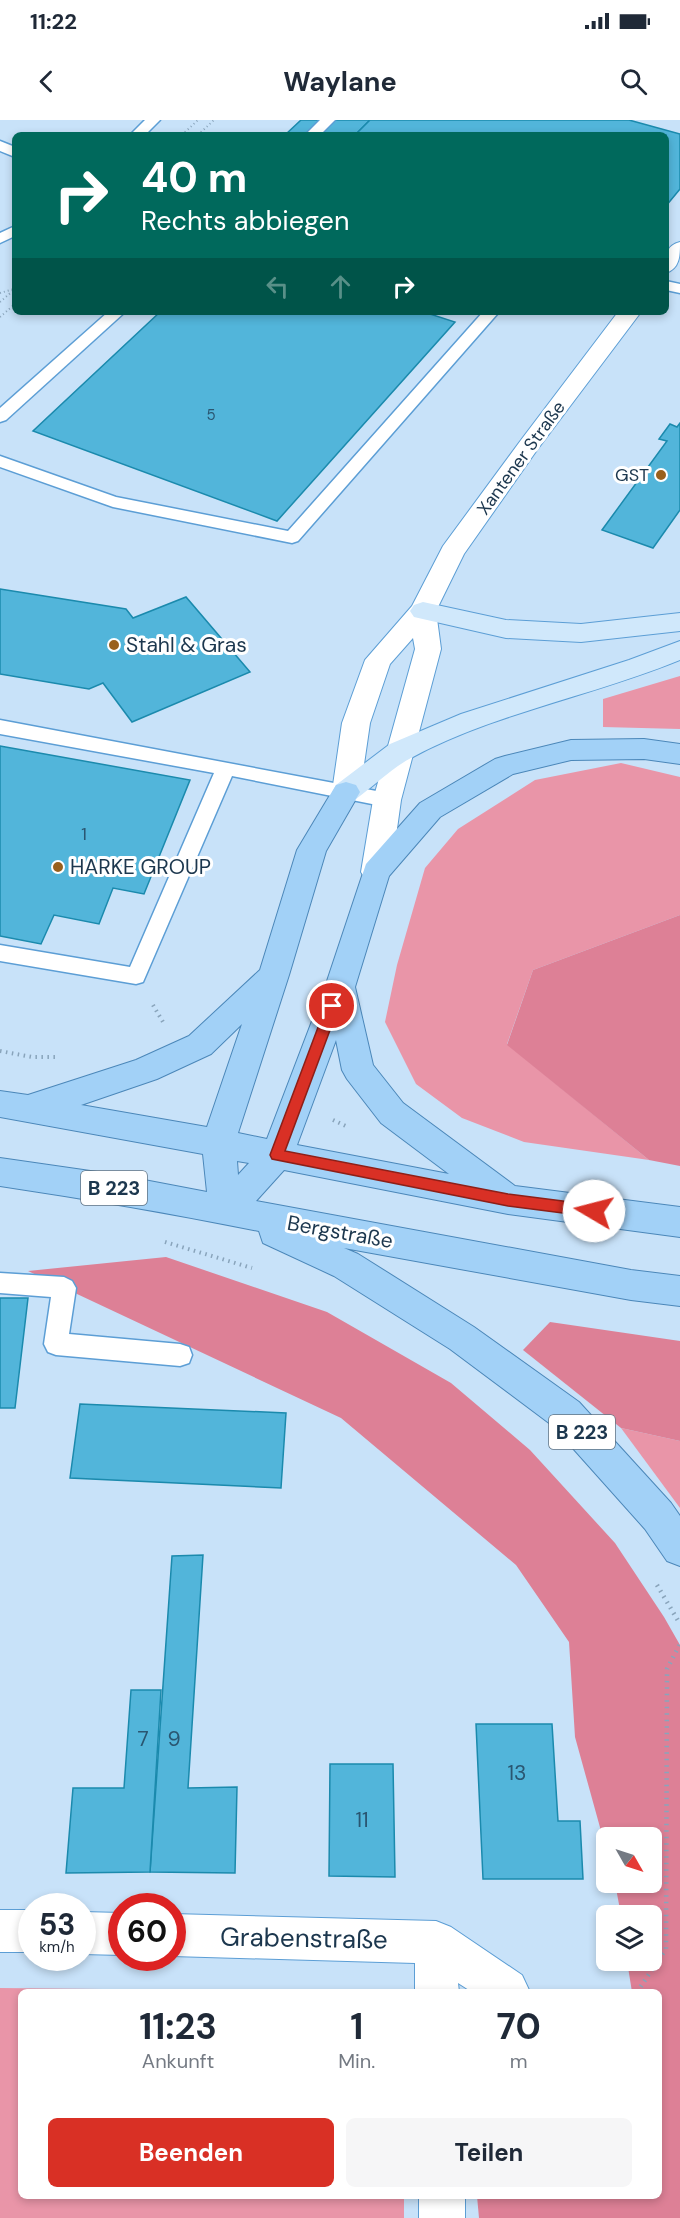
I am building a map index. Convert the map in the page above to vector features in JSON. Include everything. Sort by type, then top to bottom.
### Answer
[{"type":"main road","points":[[423,610],[506,629],[581,633],[680,622]]},
{"type":"main road","points":[[226,1212],[218,1143],[274,975],[312,850],[346,792],[400,751],[471,721],[638,668],[680,650]]},
{"type":"main road","points":[[226,1212],[277,1155],[340,987],[376,872],[430,810],[505,766],[571,750],[644,749],[680,754]]},
{"type":"main road","points":[[15,1106],[146,1070],[200,1045],[274,975]]},
{"type":"main road","points":[[340,987],[358,1070],[385,1105],[392,1113],[508,1200]]},
{"type":"main road","points":[[15,1106],[508,1200],[680,1222]]},
{"type":"main road","name":"Bergstraße","points":[[0,1172],[118,1189],[226,1212],[631,1285],[680,1291]]},
{"type":"main road","name":"B 223","points":[[226,1212],[346,1265],[462,1338],[566,1414],[658,1516],[680,1548]]},
{"type":"street","points":[[669,262],[680,248]]},
{"type":"street","name":"Xantener Straße","points":[[346,792],[356,723],[378,660],[423,610],[452,552],[529,445],[628,315]]},
{"type":"street","points":[[376,872],[387,800],[428,649],[423,610]]},
{"type":"street","points":[[0,1930],[18,1931]]},
{"type":"street","name":"Grabenstraße","points":[[186,1935],[436,1942]]},
{"type":"street","points":[[436,1942],[506,1989]]},
{"type":"street","points":[[436,1942],[437,1989]]},
{"type":"street","points":[[442,2199],[442,2218]]},
{"type":"lane","points":[[140,132],[153,120]]},
{"type":"lane","points":[[315,132],[328,120]]},
{"type":"lane","points":[[0,417],[114,315]]},
{"type":"lane","points":[[0,461],[113,502],[292,537],[488,315]]},
{"type":"lane","points":[[0,727],[387,800]]},
{"type":"lane","points":[[0,953],[136,976],[226,768]]},
{"type":"lane","points":[[0,1283],[64,1288],[56,1344],[180,1355]]},
{"type":"path","points":[[185,132],[198,120]]},
{"type":"path","points":[[201,132],[214,120]]},
{"type":"path","points":[[0,302],[12,292]]},
{"type":"path","points":[[0,317],[12,307]]},
{"type":"path","points":[[160,1241],[204,1252],[258,1270]]},
{"type":"path","points":[[652,1575],[680,1624]]},
{"type":"path","points":[[639,1989],[666,1949],[667,1669],[680,1644]]},
{"type":"shaded area","points":[[680,676],[680,729],[603,727],[603,699]]},
{"type":"shaded area","points":[[621,763],[680,777],[680,915],[533,970],[507,1044],[649,1160],[524,1142],[462,1118],[416,1084],[385,1022],[397,965],[425,868],[458,829],[535,780]]},
{"type":"shaded area","points":[[680,915],[680,1166],[649,1160],[507,1045],[533,970]]},
{"type":"shaded area","points":[[166,1257],[327,1312],[451,1383],[530,1450],[615,1543],[680,1645],[680,2218],[479,2218],[477,2199],[662,2199],[662,1989],[632,1989],[629,1971],[662,1971],[662,1905],[619,1905],[617,1893],[662,1893],[662,1827],[600,1827],[575,1737],[569,1642],[516,1565],[341,1418],[28,1271]]},
{"type":"shaded area","points":[[550,1322],[680,1341],[680,1441],[621,1428],[523,1350]]},
{"type":"shaded area","points":[[621,1428],[680,1441],[680,1508]]},
{"type":"shaded area","points":[[0,1988],[100,1989],[18,1989],[18,2199],[404,2199],[404,2218],[0,2218]]},
{"type":"building","points":[[301,120],[370,120],[358,132],[288,132]]},
{"type":"building","points":[[370,120],[629,120],[680,134],[680,189],[669,202],[669,132],[358,132]]},
{"type":"building","points":[[157,315],[433,315],[455,322],[277,521],[33,431]]},
{"type":"building","name":"GST","points":[[680,423],[680,510],[653,548],[602,530],[667,441],[659,439],[670,424],[677,427]]},
{"type":"building","name":"Stahl & Gras","points":[[0,589],[126,609],[133,618],[186,597],[250,672],[132,722],[103,683],[89,689],[0,674]]},
{"type":"building","points":[[0,746],[190,780],[144,894],[113,888],[99,924],[54,915],[41,944],[0,936]]},
{"type":"building","points":[[0,1298],[28,1298],[15,1408],[0,1408]]},
{"type":"building","points":[[80,1404],[286,1413],[281,1488],[70,1478]]},
{"type":"building","points":[[203,1555],[188,1788],[237,1787],[235,1873],[150,1872],[172,1556]]},
{"type":"building","points":[[131,1690],[161,1690],[150,1872],[66,1873],[73,1788],[124,1788]]},
{"type":"building","points":[[476,1724],[552,1724],[558,1821],[580,1821],[583,1879],[483,1879]]},
{"type":"building","points":[[330,1764],[393,1764],[395,1877],[329,1876]]},
{"type":"place","name":"GST","points":[[661,475]]},
{"type":"place","name":"Stahl & Gras","points":[[114,645]]},
{"type":"place","name":"HARKE GROUP","points":[[58,867]]},
{"type":"route","points":[[332,1006],[277,1155],[508,1200],[594,1211]]}]
